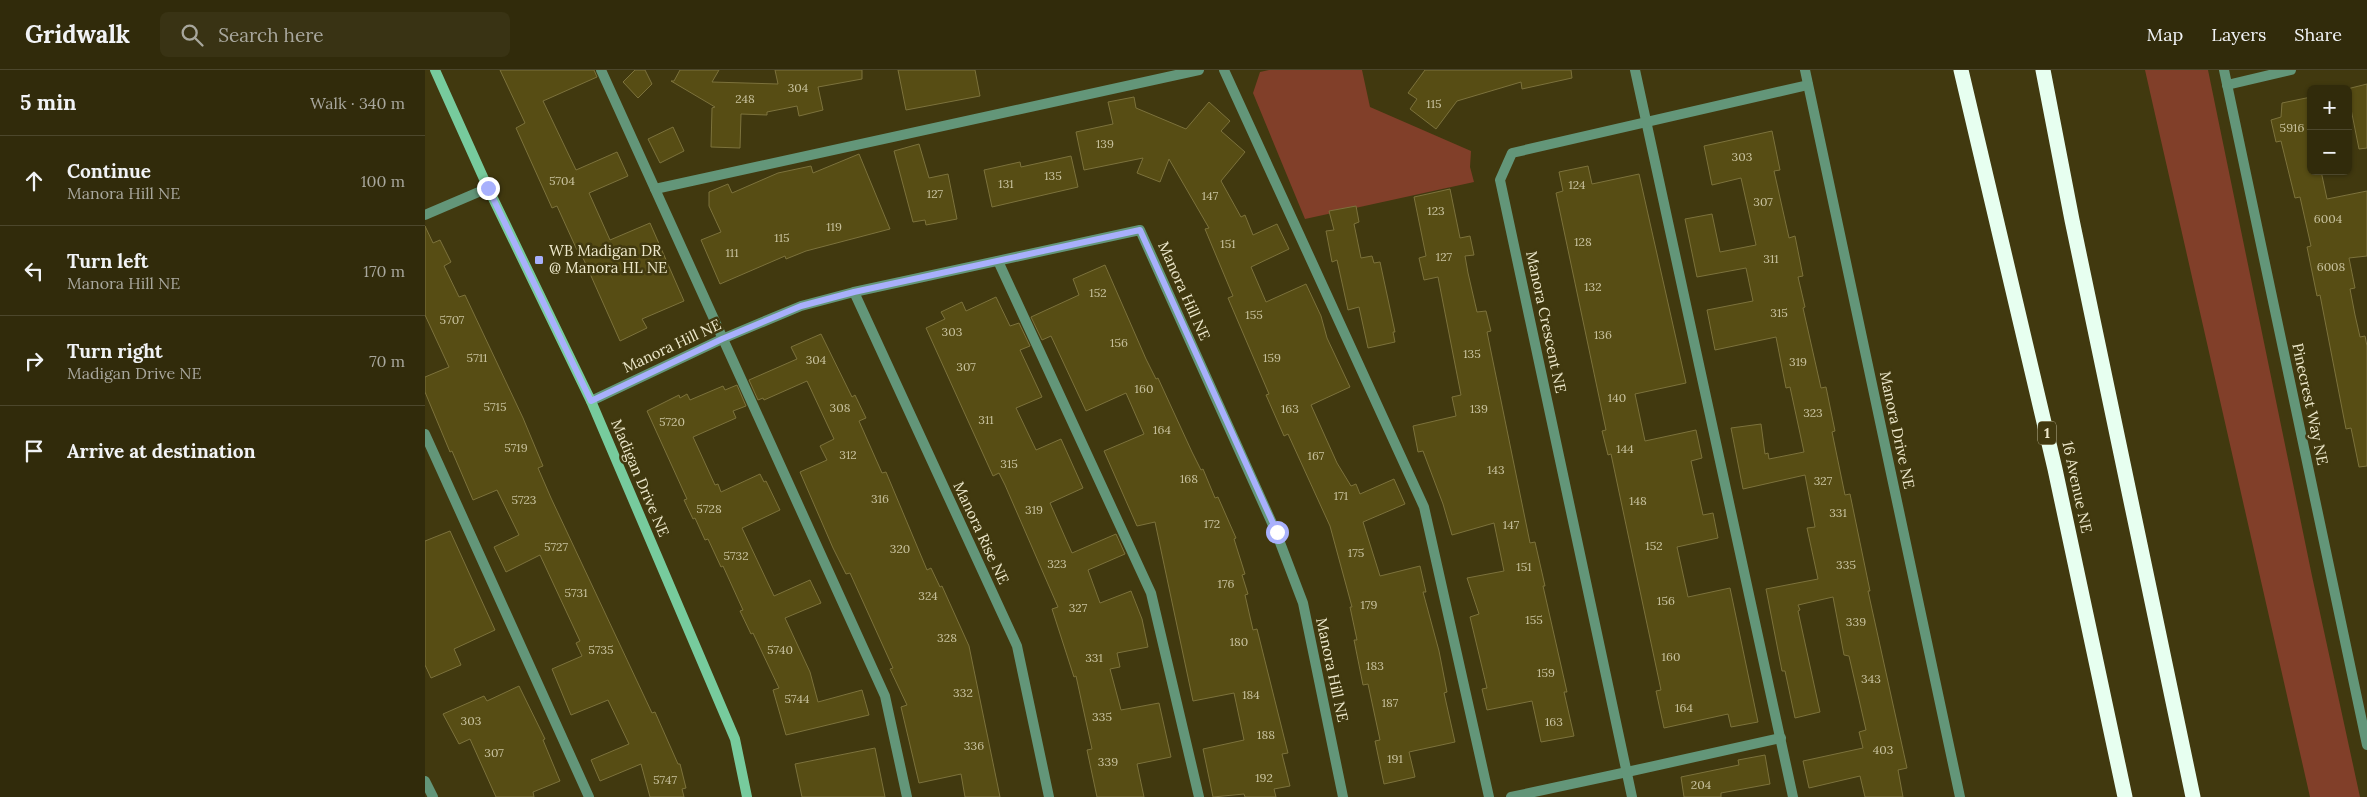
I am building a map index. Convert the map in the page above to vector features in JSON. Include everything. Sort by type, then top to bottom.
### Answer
[{"type":"highway","name":"16 Avenue NE","points":[[1961,70],[2055,468],[2125,797]]},
{"type":"highway","points":[[2043,70],[2072,220],[2193,797]]},
{"type":"street","name":"Madigan Drive NE","points":[[435,70],[488,188],[591,401],[735,739],[747,797]]},
{"type":"street","points":[[601,70],[885,696],[907,797]]},
{"type":"street","points":[[655,189],[1199,70]]},
{"type":"street","points":[[1225,70],[1424,507],[1489,797]]},
{"type":"street","points":[[1635,70],[1793,797]]},
{"type":"street","name":"Manora Drive NE","points":[[1805,70],[1960,797]]},
{"type":"street","name":"Pinecrest Way NE","points":[[2223,70],[2367,745]]},
{"type":"street","points":[[2227,85],[2291,70]]},
{"type":"street","name":"Manora Crescent NE","points":[[1632,797],[1500,180],[1512,153],[1808,85]]},
{"type":"street","points":[[425,215],[488,188]]},
{"type":"street","name":"Manora Hill NE","points":[[591,401],[722,339],[801,306],[854,292],[1140,230],[1277,532],[1303,603],[1343,797]]},
{"type":"street","points":[[998,261],[1151,594],[1199,797]]},
{"type":"street","name":"Manora Rise NE","points":[[854,292],[1017,646],[1049,797]]},
{"type":"street","points":[[425,434],[589,797]]},
{"type":"street","points":[[1511,797],[1781,738]]},
{"type":"street","points":[[425,780],[433,797]]},
{"type":"shaded area","points":[[1269,70],[1362,70],[1370,107],[1471,151],[1470,167],[1474,182],[1305,219],[1253,93],[1260,72]]},
{"type":"shaded area","points":[[2145,70],[2208,70],[2312,576],[2360,797],[2310,797]]},
{"type":"building","points":[[500,70],[594,70],[597,77],[543,101],[576,170],[617,152],[628,176],[589,193],[610,240],[650,223],[684,301],[642,319],[647,328],[620,341],[579,249],[577,250],[557,206],[552,208],[516,128],[525,123]]},
{"type":"building","points":[[635,70],[645,70],[652,84],[638,98],[623,82]]},
{"type":"building","points":[[680,70],[719,70],[712,82],[778,84],[775,70],[862,70],[862,79],[818,87],[823,110],[799,116],[797,106],[767,112],[767,115],[741,114],[740,148],[711,147],[712,108],[715,107],[671,81],[674,81]]},
{"type":"building","points":[[898,70],[975,70],[980,96],[906,110]]},
{"type":"building","points":[[1425,70],[1571,70],[1572,78],[1522,89],[1521,82],[1457,101],[1436,129],[1410,109],[1417,99],[1408,93]]},
{"type":"building","points":[[2367,84],[2367,148],[2359,149],[2352,114],[2352,88]]},
{"type":"building","points":[[1134,97],[1136,108],[1186,129],[1209,102],[1230,121],[1221,131],[1245,152],[1221,181],[1241,217],[1245,215],[1253,235],[1277,224],[1289,249],[1251,267],[1266,302],[1306,284],[1321,316],[1327,338],[1350,387],[1311,405],[1337,463],[1351,486],[1356,484],[1360,494],[1394,479],[1405,504],[1363,522],[1380,576],[1420,566],[1426,592],[1423,592],[1439,651],[1447,692],[1444,693],[1455,742],[1409,752],[1415,777],[1384,784],[1375,741],[1380,740],[1368,684],[1363,685],[1354,640],[1357,640],[1350,607],[1352,607],[1330,526],[1288,434],[1284,436],[1266,395],[1269,394],[1228,298],[1233,296],[1205,229],[1209,228],[1169,159],[1160,182],[1137,173],[1143,158],[1084,170],[1076,132],[1113,124],[1108,102]]},
{"type":"building","points":[[2307,98],[2307,175],[2322,175],[2327,199],[2367,191],[2367,256],[2349,258],[2355,288],[2350,289],[2355,315],[2360,337],[2365,336],[2367,346],[2367,466],[2359,467],[2351,428],[2346,429],[2320,295],[2317,296],[2307,247],[2311,246],[2300,197],[2295,198],[2281,141],[2276,142],[2271,120],[2281,117],[2282,103]]},
{"type":"building","points":[[673,127],[684,151],[660,163],[648,139]]},
{"type":"building","points":[[1772,131],[1780,170],[1774,171],[1789,238],[1795,236],[1803,276],[1798,277],[1805,307],[1803,308],[1821,388],[1826,387],[1835,431],[1832,432],[1845,495],[1850,494],[1870,591],[1868,591],[1907,768],[1898,770],[1903,797],[1865,797],[1860,776],[1809,788],[1803,761],[1863,748],[1859,732],[1866,730],[1849,656],[1844,655],[1833,597],[1798,605],[1820,712],[1795,718],[1785,671],[1782,671],[1766,589],[1818,579],[1807,528],[1815,527],[1805,475],[1743,489],[1731,428],[1761,424],[1765,454],[1768,453],[1769,459],[1804,452],[1790,387],[1786,388],[1776,337],[1715,350],[1707,310],[1753,301],[1746,268],[1697,277],[1685,219],[1712,214],[1720,252],[1756,245],[1741,178],[1712,185],[1704,146]]},
{"type":"building","points":[[919,144],[929,178],[948,174],[957,219],[926,225],[925,220],[913,222],[894,151]]},
{"type":"building","points":[[859,154],[890,229],[806,251],[786,259],[785,256],[720,284],[701,240],[721,232],[709,206],[709,192],[728,184],[732,193],[778,173],[811,166],[813,173]]},
{"type":"building","points":[[1071,156],[1078,187],[992,207],[984,170],[1020,162],[1021,167]]},
{"type":"building","points":[[1588,166],[1592,184],[1639,174],[1686,383],[1635,394],[1645,441],[1696,430],[1702,458],[1691,461],[1703,515],[1713,513],[1718,538],[1677,547],[1688,597],[1730,588],[1758,722],[1731,727],[1728,714],[1664,728],[1656,691],[1661,690],[1611,454],[1608,455],[1602,431],[1606,430],[1556,193],[1563,191],[1559,172]]},
{"type":"building","points":[[1450,189],[1460,238],[1470,236],[1474,255],[1465,256],[1468,273],[1477,312],[1486,311],[1491,331],[1487,332],[1530,543],[1535,542],[1567,692],[1564,692],[1574,736],[1541,742],[1532,701],[1487,710],[1482,689],[1487,688],[1470,617],[1479,614],[1467,578],[1504,571],[1494,523],[1452,535],[1443,504],[1423,451],[1418,452],[1413,426],[1456,416],[1452,397],[1461,395],[1438,277],[1424,280],[1419,258],[1426,256],[1414,197]]},
{"type":"building","points":[[1356,206],[1359,222],[1354,224],[1361,258],[1372,256],[1374,263],[1380,262],[1395,332],[1393,332],[1395,342],[1368,348],[1359,307],[1348,310],[1337,260],[1332,262],[1326,231],[1334,230],[1329,211]]},
{"type":"building","points":[[425,226],[433,243],[440,240],[451,262],[444,266],[459,297],[465,295],[523,418],[543,466],[538,468],[551,498],[652,713],[655,712],[678,764],[680,764],[686,788],[682,789],[684,797],[650,797],[641,764],[600,781],[591,760],[629,744],[608,700],[571,715],[552,669],[582,656],[576,643],[580,641],[540,555],[506,572],[494,547],[519,535],[497,490],[473,500],[452,451],[450,452],[425,392],[425,377],[449,367],[425,315]]},
{"type":"building","points":[[1105,265],[1146,359],[1156,379],[1158,378],[1192,452],[1201,470],[1203,469],[1215,498],[1218,497],[1236,538],[1234,539],[1245,574],[1242,575],[1248,594],[1245,595],[1253,630],[1257,629],[1288,753],[1282,754],[1290,786],[1274,789],[1276,797],[1245,797],[1244,794],[1213,797],[1203,749],[1244,740],[1234,693],[1193,701],[1155,522],[1137,526],[1104,451],[1144,434],[1126,393],[1086,411],[1051,336],[1042,340],[1031,317],[1079,295],[1073,279]]},
{"type":"building","points":[[996,297],[1010,326],[1019,323],[1030,346],[1020,350],[1042,397],[1016,408],[1036,450],[1061,439],[1083,488],[1050,503],[1072,553],[1116,534],[1125,554],[1088,570],[1100,603],[1131,591],[1142,619],[1148,647],[1117,653],[1120,667],[1110,669],[1121,710],[1159,703],[1171,757],[1137,764],[1144,797],[1097,797],[1087,750],[1092,749],[1076,676],[1074,677],[1052,609],[1058,607],[1005,485],[999,473],[993,476],[926,328],[945,319],[941,312],[962,302],[966,311]]},
{"type":"building","points":[[821,334],[852,397],[855,395],[866,418],[859,421],[882,473],[886,472],[927,570],[931,568],[940,587],[942,586],[969,646],[1000,797],[965,797],[961,774],[919,783],[901,707],[907,705],[890,669],[893,668],[850,573],[846,574],[833,548],[800,472],[827,460],[820,446],[834,439],[807,381],[764,400],[763,398],[758,400],[749,380],[797,359],[791,347]]},
{"type":"building","points":[[737,385],[746,406],[733,411],[736,418],[693,437],[715,485],[718,484],[721,492],[760,474],[764,482],[766,481],[780,510],[742,528],[774,596],[810,580],[821,603],[785,618],[810,672],[818,702],[862,690],[869,715],[786,735],[773,690],[779,688],[753,633],[751,634],[740,611],[743,610],[723,566],[721,567],[708,539],[705,540],[695,518],[693,519],[684,500],[687,499],[647,411],[679,395],[680,398],[687,394],[690,400],[723,386],[725,390]]},
{"type":"building","points":[[450,531],[495,630],[454,649],[461,665],[431,678],[425,665],[425,541]]},
{"type":"building","points":[[519,686],[545,739],[543,740],[560,781],[533,792],[534,797],[496,797],[470,739],[459,744],[443,714],[484,696],[487,701]]},
{"type":"building","points":[[875,748],[885,797],[802,797],[795,764]]},
{"type":"building","points":[[1765,755],[1770,784],[1721,793],[1721,797],[1684,797],[1681,777],[1739,765],[1738,760]]},
{"type":"place","name":"WB Madigan DR @ Manora HL NE","points":[[539,260]]},
{"type":"route","points":[[488,188],[591,401],[722,339],[801,306],[854,292],[1140,230],[1277,532]]}]
